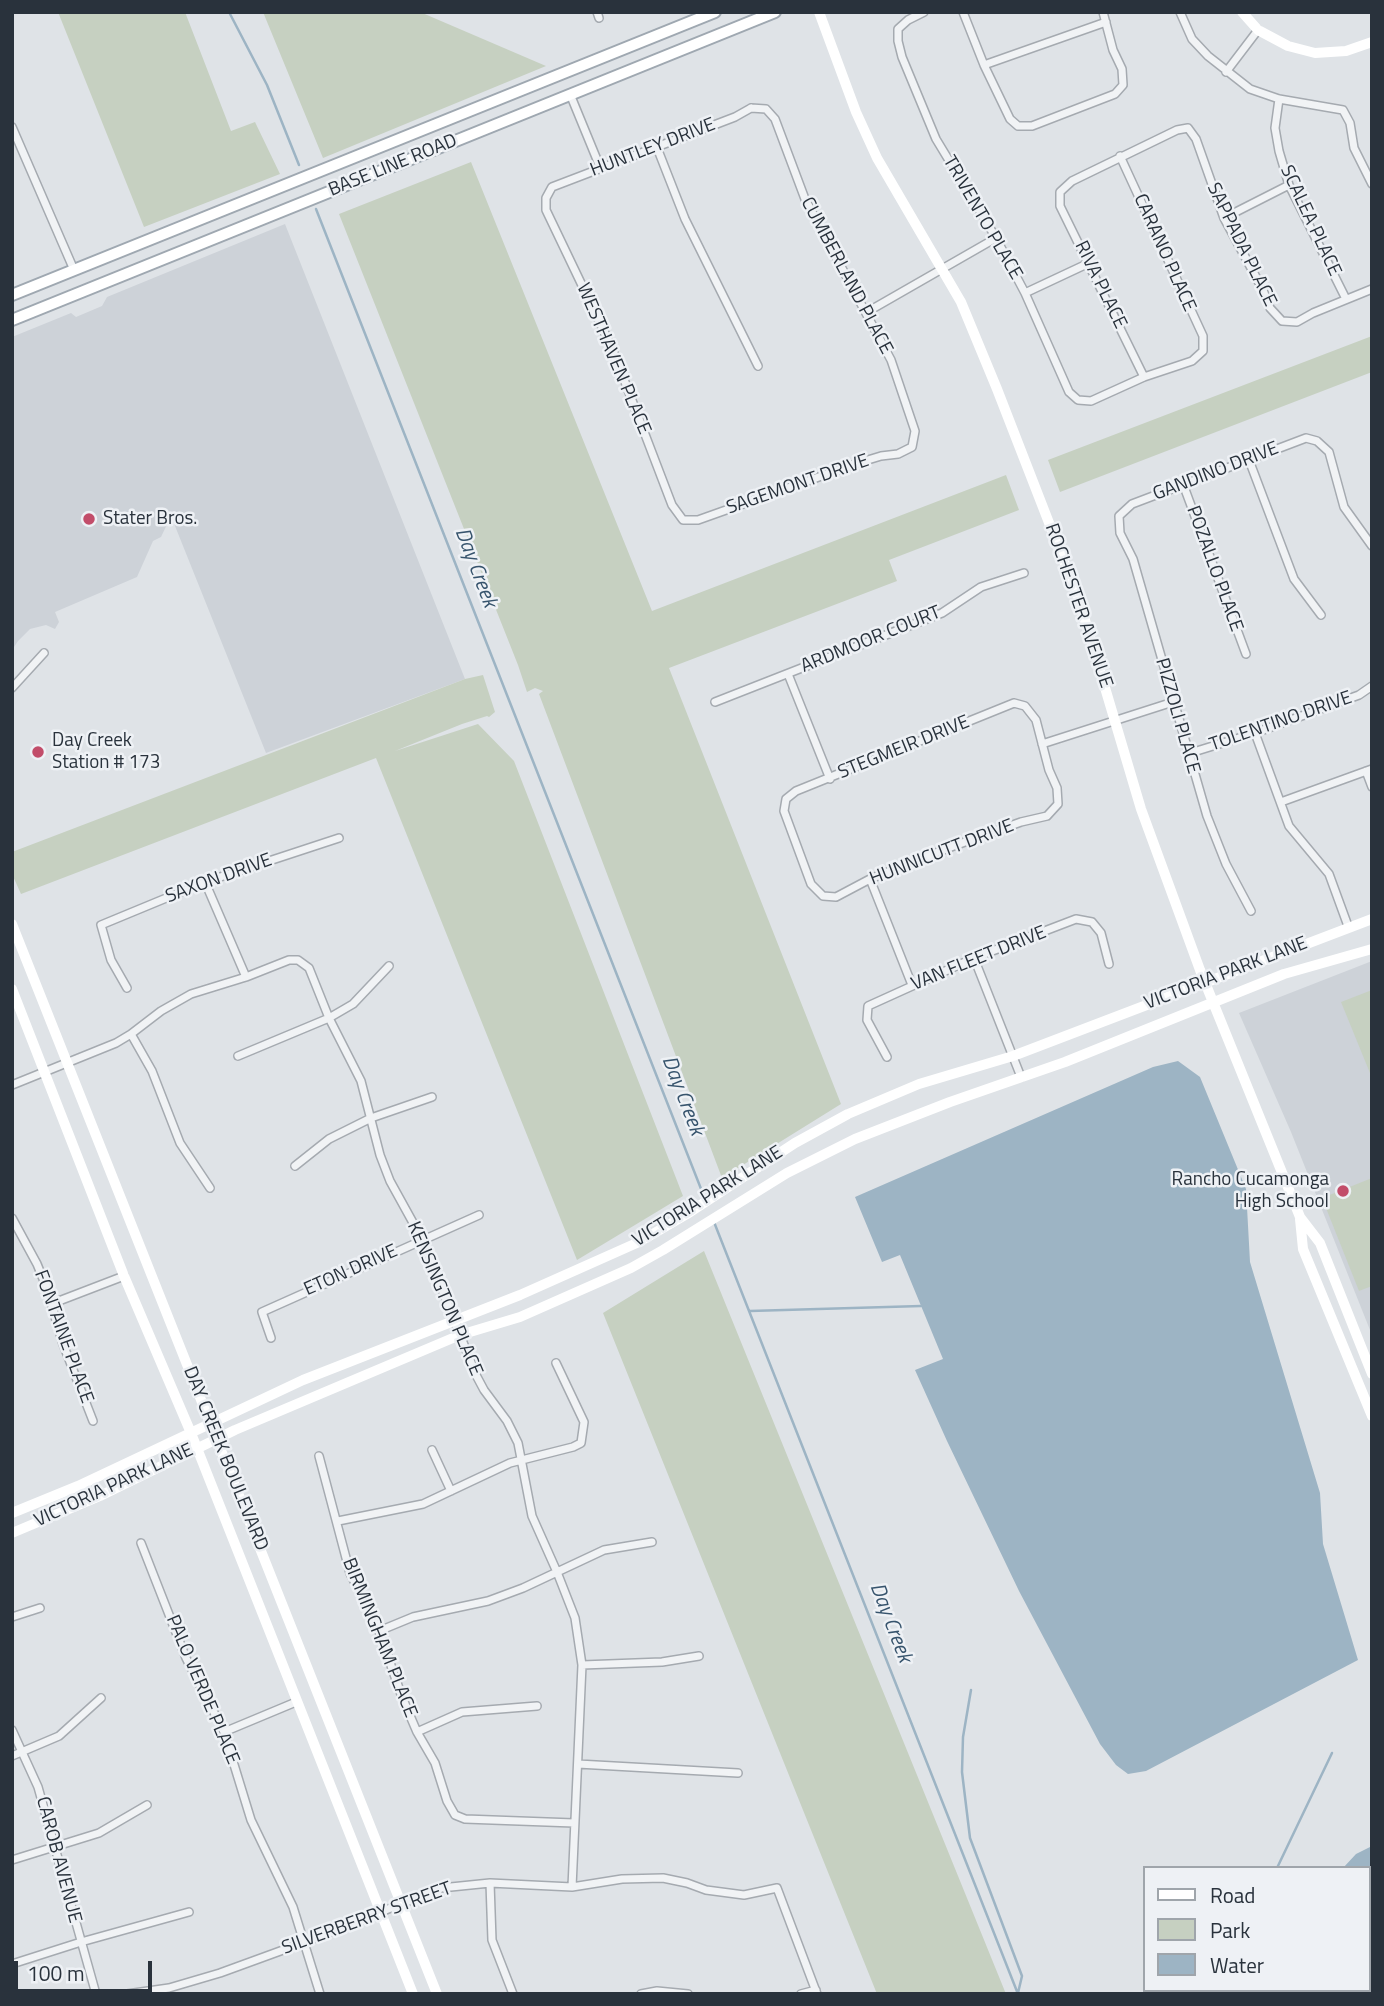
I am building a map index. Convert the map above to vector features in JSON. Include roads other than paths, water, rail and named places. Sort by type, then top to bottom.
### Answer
[{"type":"main road","name":"BASE LINE ROAD","points":[[12,295],[715,12]]},
{"type":"main road","name":"BASE LINE ROAD","points":[[12,320],[775,12]]},
{"type":"main road","name":"ROCHESTER AVENUE","points":[[818,12],[856,112],[877,158],[961,302],[979,345],[1071,577],[1141,809],[1212,1002],[1300,1217],[1320,1242],[1372,1374]]},
{"type":"main road","points":[[1242,12],[1258,30],[1288,46],[1315,53],[1346,51],[1372,42]]},
{"type":"main road","name":"VICTORIA PARK LANE","points":[[12,1513],[78,1486],[303,1380],[639,1242],[795,1143],[848,1114],[919,1084],[1013,1056],[1372,919]]},
{"type":"main road","name":"DAY CREEK BOULEVARD","points":[[12,924],[437,1994]]},
{"type":"main road","name":"VICTORIA PARK LANE","points":[[12,1533],[100,1496],[217,1438],[460,1335],[520,1317],[604,1280],[655,1255],[787,1173],[832,1149],[950,1101],[1083,1055],[1284,974],[1372,949]]},
{"type":"main road","name":"DAY CREEK BOULEVARD","points":[[12,989],[124,1276],[191,1433],[413,1994]]},
{"type":"main road","name":"ROCHESTER AVENUE","points":[[1300,1217],[1303,1249],[1372,1416]]},
{"type":"street","name":"TRIVENTO PLACE","points":[[925,12],[908,20],[898,30],[902,57],[936,139],[996,238],[1025,293],[1069,392],[1078,400],[1091,401],[1144,377]]},
{"type":"street","points":[[964,12],[984,65],[1010,119],[1018,126],[1032,127],[1115,94],[1123,85],[1122,69],[1113,50],[1103,12]]},
{"type":"street","points":[[1180,12],[1192,38],[1226,72],[1250,89],[1279,99],[1343,110],[1350,123],[1354,148],[1372,184]]},
{"type":"street","points":[[984,65],[1106,22]]},
{"type":"street","points":[[1226,72],[1258,30]]},
{"type":"street","points":[[570,94],[600,167]]},
{"type":"street","name":"SCALEA PLACE","points":[[1279,99],[1275,128],[1289,185],[1346,299]]},
{"type":"street","name":"HUNTLEY DRIVE","points":[[546,198],[552,187],[600,167],[734,117],[751,108],[766,109]]},
{"type":"street","name":"CUMBERLAND PLACE","points":[[766,109],[775,119],[805,199],[891,360],[915,431],[912,447]]},
{"type":"street","points":[[12,127],[74,270]]},
{"type":"street","name":"SAPPADA PLACE","points":[[1120,156],[1177,130],[1188,128],[1196,139],[1224,218],[1270,308],[1282,321],[1297,322],[1346,299]]},
{"type":"street","points":[[656,145],[685,219],[758,366]]},
{"type":"street","name":"RIVA PLACE","points":[[1120,156],[1072,181],[1060,192],[1060,206],[1144,377]]},
{"type":"street","name":"CARANO PLACE","points":[[1120,156],[1203,336],[1203,351],[1192,361],[1144,377]]},
{"type":"street","points":[[1224,218],[1289,185]]},
{"type":"street","name":"WESTHAVEN PLACE","points":[[546,198],[546,210],[612,348],[672,505],[683,520]]},
{"type":"street","points":[[867,312],[996,238]]},
{"type":"street","points":[[1025,293],[1089,264]]},
{"type":"street","points":[[1346,299],[1372,289]]},
{"type":"street","name":"GANDINO DRIVE","points":[[1119,516],[1132,505],[1306,438],[1317,441],[1329,452],[1344,507],[1372,546]]},
{"type":"street","name":"SAGEMONT DRIVE","points":[[683,520],[698,520],[858,463],[898,454],[912,447]]},
{"type":"street","points":[[1250,460],[1294,579],[1321,615]]},
{"type":"street","name":"POZALLO PLACE","points":[[1183,484],[1246,653]]},
{"type":"street","name":"PIZZOLI PLACE","points":[[1119,516],[1120,533],[1133,559],[1207,816],[1221,852],[1251,911]]},
{"type":"street","name":"ARDMOOR COURT","points":[[715,702],[942,613],[981,587],[1024,573]]},
{"type":"street","points":[[12,688],[44,653]]},
{"type":"street","points":[[788,674],[830,779]]},
{"type":"street","name":"TOLENTINO DRIVE","points":[[1187,754],[1255,733],[1359,695],[1372,686]]},
{"type":"street","points":[[1042,744],[1173,702]]},
{"type":"street","name":"STEGMEIR DRIVE","points":[[823,896],[811,884],[784,811],[786,799],[796,791],[1014,703],[1025,706],[1036,720],[1042,744]]},
{"type":"street","points":[[1255,733],[1290,826],[1329,874],[1349,926]]},
{"type":"street","name":"HUNNICUTT DRIVE","points":[[823,896],[836,897],[870,879],[997,831],[1047,816],[1058,804],[1057,788],[1042,744]]},
{"type":"street","points":[[1281,802],[1369,770],[1372,787]]},
{"type":"street","name":"SAXON DRIVE","points":[[127,988],[111,960],[101,925],[205,882],[339,838]]},
{"type":"street","points":[[870,879],[912,985]]},
{"type":"street","points":[[12,1085],[99,1051],[131,1034],[161,1011],[191,994],[246,977],[205,882]]},
{"type":"street","name":"VAN FLEET DRIVE","points":[[887,1057],[867,1020],[869,1006],[974,958],[1076,919],[1093,922],[1101,933],[1109,964]]},
{"type":"street","points":[[974,958],[1021,1077]]},
{"type":"street","name":"KENSINGTON PLACE","points":[[246,977],[289,960],[303,963],[313,976],[329,1018],[360,1081],[380,1156],[390,1181],[422,1239],[484,1390],[513,1432],[532,1516],[575,1618],[582,1665],[572,1887]]},
{"type":"street","points":[[238,1056],[329,1018],[353,1004],[389,966]]},
{"type":"street","points":[[131,1034],[152,1071],[180,1143],[210,1188]]},
{"type":"street","points":[[295,1166],[329,1139],[371,1118],[432,1097]]},
{"type":"street","name":"ETON DRIVE","points":[[271,1338],[262,1312],[480,1215]]},
{"type":"street","name":"FONTAINE PLACE","points":[[12,1218],[37,1264],[63,1344],[93,1421]]},
{"type":"street","points":[[51,1304],[124,1276]]},
{"type":"street","points":[[338,1521],[423,1504],[521,1460],[581,1443],[584,1422],[556,1363]]},
{"type":"street","points":[[432,1450],[451,1491]]},
{"type":"street","name":"BIRMINGHAM PLACE","points":[[319,1456],[350,1573],[379,1631],[402,1697],[417,1732],[435,1763],[447,1801],[455,1815],[465,1819],[573,1824]]},
{"type":"street","name":"PALO VERDE PLACE","points":[[141,1542],[186,1658],[224,1732],[251,1820],[284,1885],[306,1942],[320,1994]]},
{"type":"street","points":[[379,1631],[413,1617],[488,1601],[523,1588],[604,1550],[652,1542]]},
{"type":"street","points":[[12,1617],[40,1608]]},
{"type":"street","points":[[582,1665],[662,1662],[699,1656]]},
{"type":"street","points":[[12,1756],[59,1736],[101,1698]]},
{"type":"street","points":[[224,1732],[296,1702]]},
{"type":"street","points":[[417,1732],[463,1712],[537,1706]]},
{"type":"street","name":"CAROB AVENUE","points":[[12,1730],[38,1787],[96,1994]]},
{"type":"street","points":[[578,1763],[738,1773]]},
{"type":"street","points":[[12,1860],[99,1833],[147,1805]]},
{"type":"street","name":"SILVERBERRY STREET","points":[[127,1994],[169,1988],[207,1977],[306,1942],[441,1888],[490,1883],[572,1887],[622,1879],[663,1878],[706,1890],[744,1895],[777,1888],[817,1992]]},
{"type":"street","points":[[490,1883],[492,1940],[513,1994]]},
{"type":"street","points":[[12,1964],[189,1912]]},
{"type":"street","points":[[640,1994],[657,1991],[688,1994]]},
{"type":"street","points":[[801,1994],[817,1992]]},
{"type":"water","points":[[1178,1061],[1200,1077],[1246,1189],[1250,1262],[1320,1493],[1323,1544],[1358,1660],[1146,1771],[1128,1774],[1116,1765],[1100,1744],[1019,1591],[947,1441],[915,1370],[943,1359],[900,1255],[882,1262],[855,1197],[1153,1067]]},
{"type":"water","points":[[1372,1846],[1372,1994],[1249,1994],[1370,1992],[1370,1866],[1345,1866],[1356,1854]]},
{"type":"waterway","name":"Day Creek","points":[[229,12],[267,85],[299,165]]},
{"type":"waterway","name":"Day Creek","points":[[316,209],[705,1199]]},
{"type":"waterway","name":"Day Creek","points":[[714,1222],[1018,1994]]},
{"type":"waterway","points":[[750,1311],[921,1306]]},
{"type":"waterway","points":[[971,1690],[963,1737],[962,1772],[970,1838],[1022,1976],[1018,1993]]},
{"type":"waterway","points":[[1278,1866],[1332,1753]]},
{"type":"place","name":"Stater Bros.","points":[[89,519]]},
{"type":"place","name":"Day Creek Station # 173","points":[[38,752]]},
{"type":"place","name":"Rancho Cucamonga High School","points":[[1343,1191]]}]
